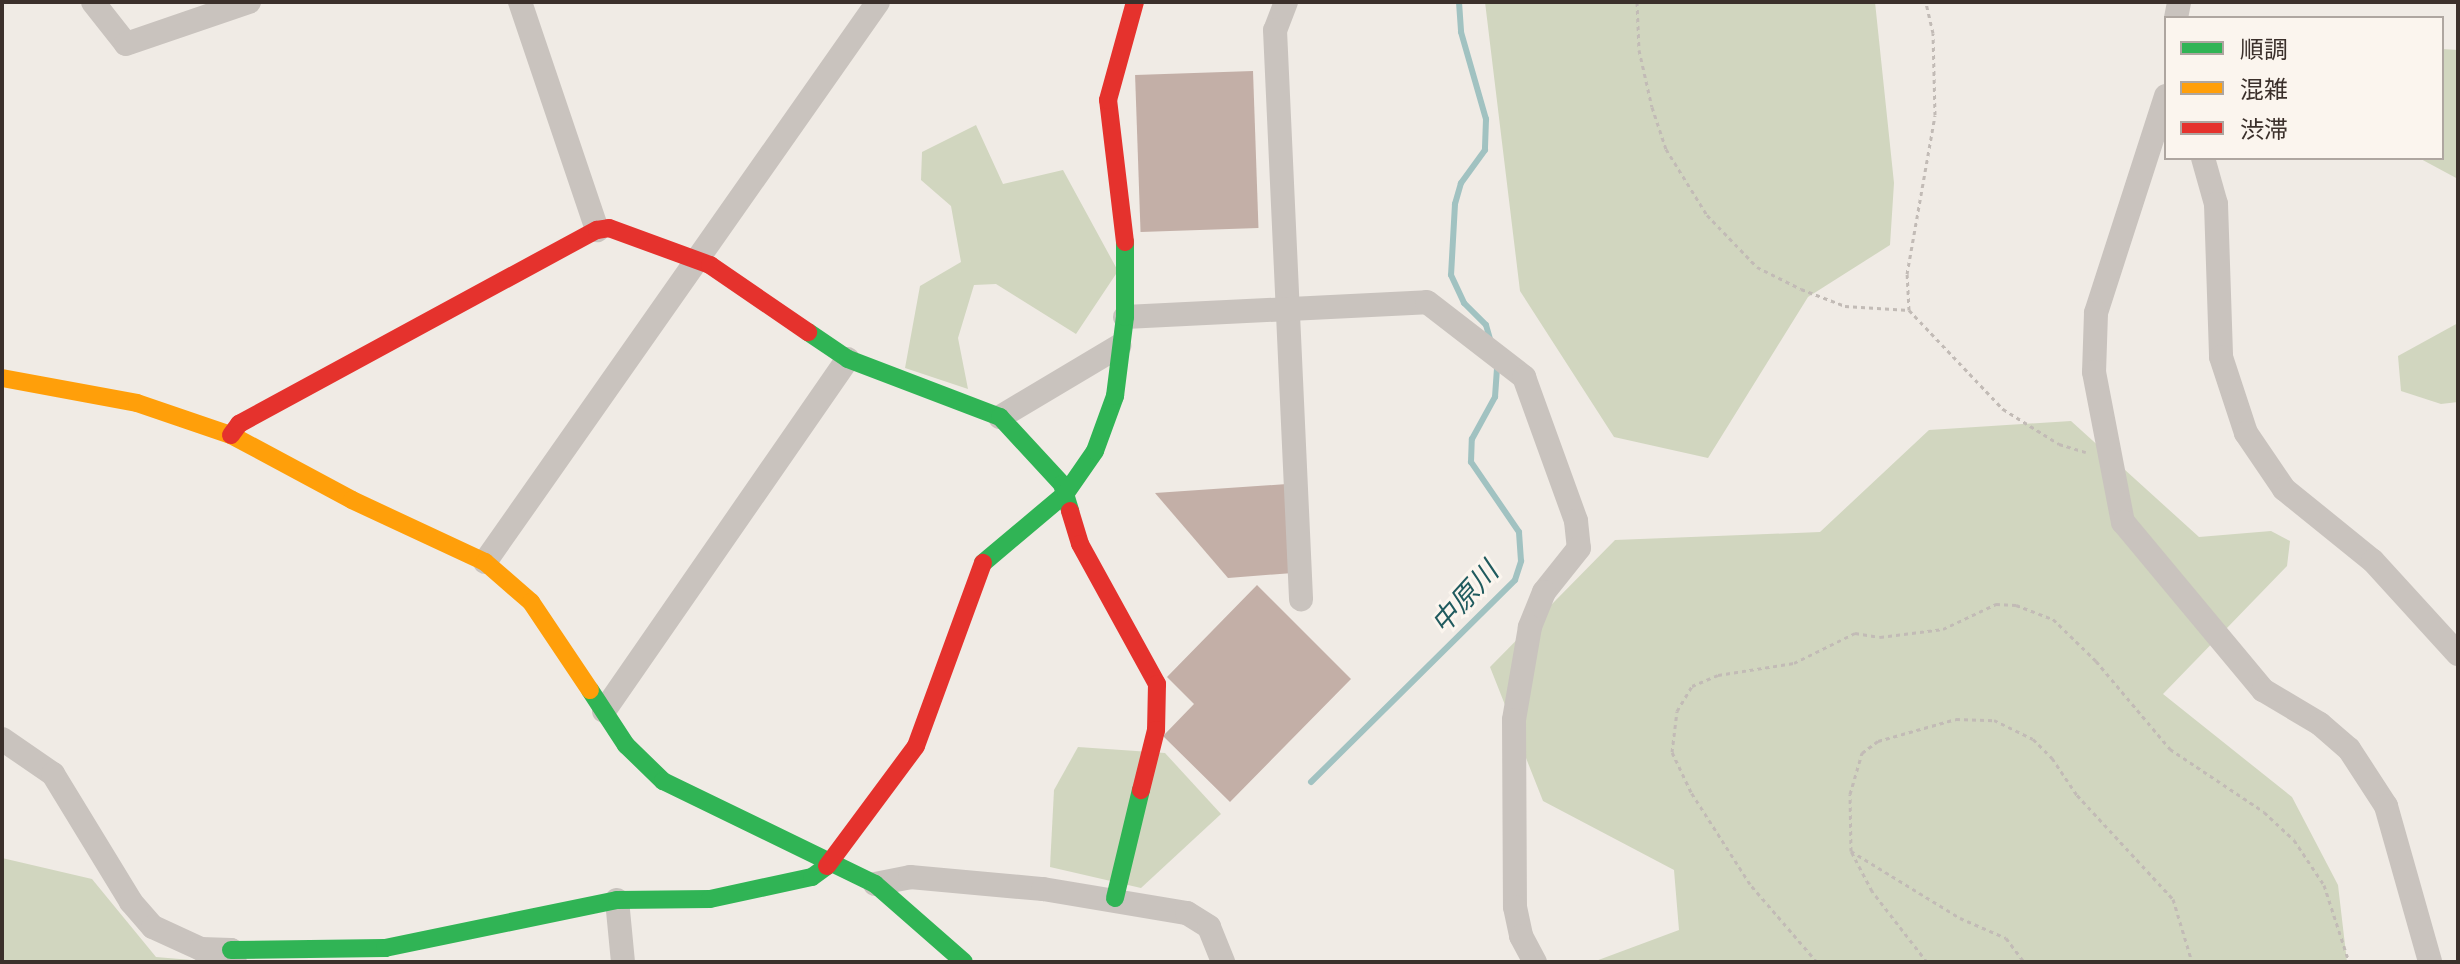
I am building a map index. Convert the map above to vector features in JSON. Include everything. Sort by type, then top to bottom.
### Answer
[{"type":"street","points":[[93,2],[126,44],[249,2]]},
{"type":"street","points":[[520,2],[597,230]]},
{"type":"street","points":[[485,562],[692,261],[878,2]]},
{"type":"street","points":[[2,739],[53,774],[131,902],[153,927],[201,949],[233,956],[385,948],[617,900],[710,899],[812,877],[830,864],[916,746],[985,557],[1066,493],[1100,437],[1115,396],[1125,317],[1126,248],[1108,100],[1135,2]]},
{"type":"street","points":[[1286,2],[1275,30],[1301,599]]},
{"type":"street","points":[[2164,102],[2096,313],[2094,372],[2109,430],[2109,459],[2123,522],[2263,690],[2349,749],[2386,806],[2430,962]]},
{"type":"street","points":[[2204,160],[2216,204],[2221,357],[2246,433],[2284,489],[2373,561],[2458,654]]},
{"type":"street","points":[[231,435],[239,424],[597,230],[609,228],[692,261],[710,265],[848,359],[1000,417],[1066,493],[1080,544],[1157,684],[1156,730],[1115,898]]},
{"type":"street","points":[[1125,317],[1287,312],[1427,302],[1524,377],[1576,521],[1579,548],[1544,592],[1530,627],[1514,720],[1515,907],[1535,962]]},
{"type":"street","points":[[1000,417],[1119,346]]},
{"type":"street","points":[[604,711],[848,359]]},
{"type":"street","points":[[2,378],[137,403],[231,435],[352,500],[485,562],[531,602],[626,745],[663,781],[875,884],[964,962]]},
{"type":"street","points":[[875,884],[910,877],[1115,898],[1187,913],[1209,927],[1223,962]]},
{"type":"street","points":[[617,900],[623,962]]},
{"type":"path","points":[[1637,2],[1638,39],[1652,107],[1666,149],[1707,215],[1757,267],[1801,289],[1845,306],[1909,310]]},
{"type":"path","points":[[1926,2],[1933,33],[1935,115],[1907,274],[1909,310],[2022,424],[2059,444],[2109,459]]},
{"type":"path","points":[[1817,962],[1750,884],[1691,792],[1672,752],[1677,711],[1692,686],[1718,675],[1794,663],[1855,633],[1880,637],[1943,629],[1996,604],[2016,605],[2053,619],[2096,661],[2170,749],[2264,812],[2294,840],[2324,885],[2347,962]]},
{"type":"path","points":[[1927,962],[1872,891],[1851,851],[1850,794],[1862,753],[1878,741],[1956,719],[1994,720],[2033,739],[2052,758],[2077,795],[2173,899],[2192,962]]},
{"type":"path","points":[[1851,851],[1960,918],[2006,938],[2024,962]]},
{"type":"green space","points":[[1485,2],[1875,2],[1894,183],[1890,245],[1808,297],[1708,458],[1614,437],[1520,291]]},
{"type":"green space","points":[[2444,49],[2458,50],[2458,179],[2423,160],[2444,160]]},
{"type":"green space","points":[[976,125],[1003,184],[1063,170],[1118,271],[1076,334],[996,284],[974,285],[958,338],[968,389],[905,368],[920,286],[961,262],[951,206],[921,180],[922,152]]},
{"type":"green space","points":[[2458,323],[2458,402],[2441,404],[2401,391],[2398,356]]},
{"type":"green space","points":[[2071,421],[2199,537],[2271,531],[2290,541],[2287,566],[2163,694],[2292,797],[2338,885],[2347,962],[1593,962],[1679,930],[1674,870],[1543,801],[1490,667],[1615,540],[1820,532],[1929,430]]},
{"type":"green space","points":[[1078,747],[1165,753],[1221,814],[1141,888],[1050,867],[1054,790]]},
{"type":"green space","points":[[2,858],[92,879],[156,957],[215,962],[2,962]]},
{"type":"building","points":[[1253,71],[1258,228],[1141,232],[1135,75]]},
{"type":"building","points":[[1287,484],[1293,573],[1228,578],[1155,493]]},
{"type":"building","points":[[1257,585],[1351,679],[1230,802],[1163,736],[1194,704],[1167,677]]},
{"type":"waterway","name":"中原川","points":[[1459,2],[1461,32],[1486,119],[1485,150],[1461,183],[1455,204],[1451,275],[1464,303],[1486,325],[1491,343]]},
{"type":"waterway","name":"中原川","points":[[1311,782],[1515,580],[1521,561],[1519,532],[1471,462],[1472,439],[1495,397],[1497,365]]},
{"type":"traffic: fast","points":[[983,563],[1066,493],[1095,451],[1115,396],[1125,317],[1125,242]]},
{"type":"traffic: fast","points":[[808,332],[848,359],[1000,417],[1062,484],[1070,511]]},
{"type":"traffic: fast","points":[[590,690],[626,745],[663,781],[875,884],[964,962]]},
{"type":"traffic: fast","points":[[1115,898],[1141,790]]},
{"type":"traffic: fast","points":[[231,950],[385,948],[617,900],[710,899],[812,877],[827,866]]},
{"type":"traffic: slow","points":[[2,378],[137,403],[231,435],[352,500],[485,562],[531,602],[590,690]]},
{"type":"traffic: jam","points":[[1125,242],[1108,100],[1135,2]]},
{"type":"traffic: jam","points":[[231,435],[239,424],[597,230],[609,228],[710,265],[808,332]]},
{"type":"traffic: jam","points":[[1070,511],[1080,544],[1157,684],[1156,730],[1141,790]]},
{"type":"traffic: jam","points":[[827,866],[916,746],[983,563]]}]
